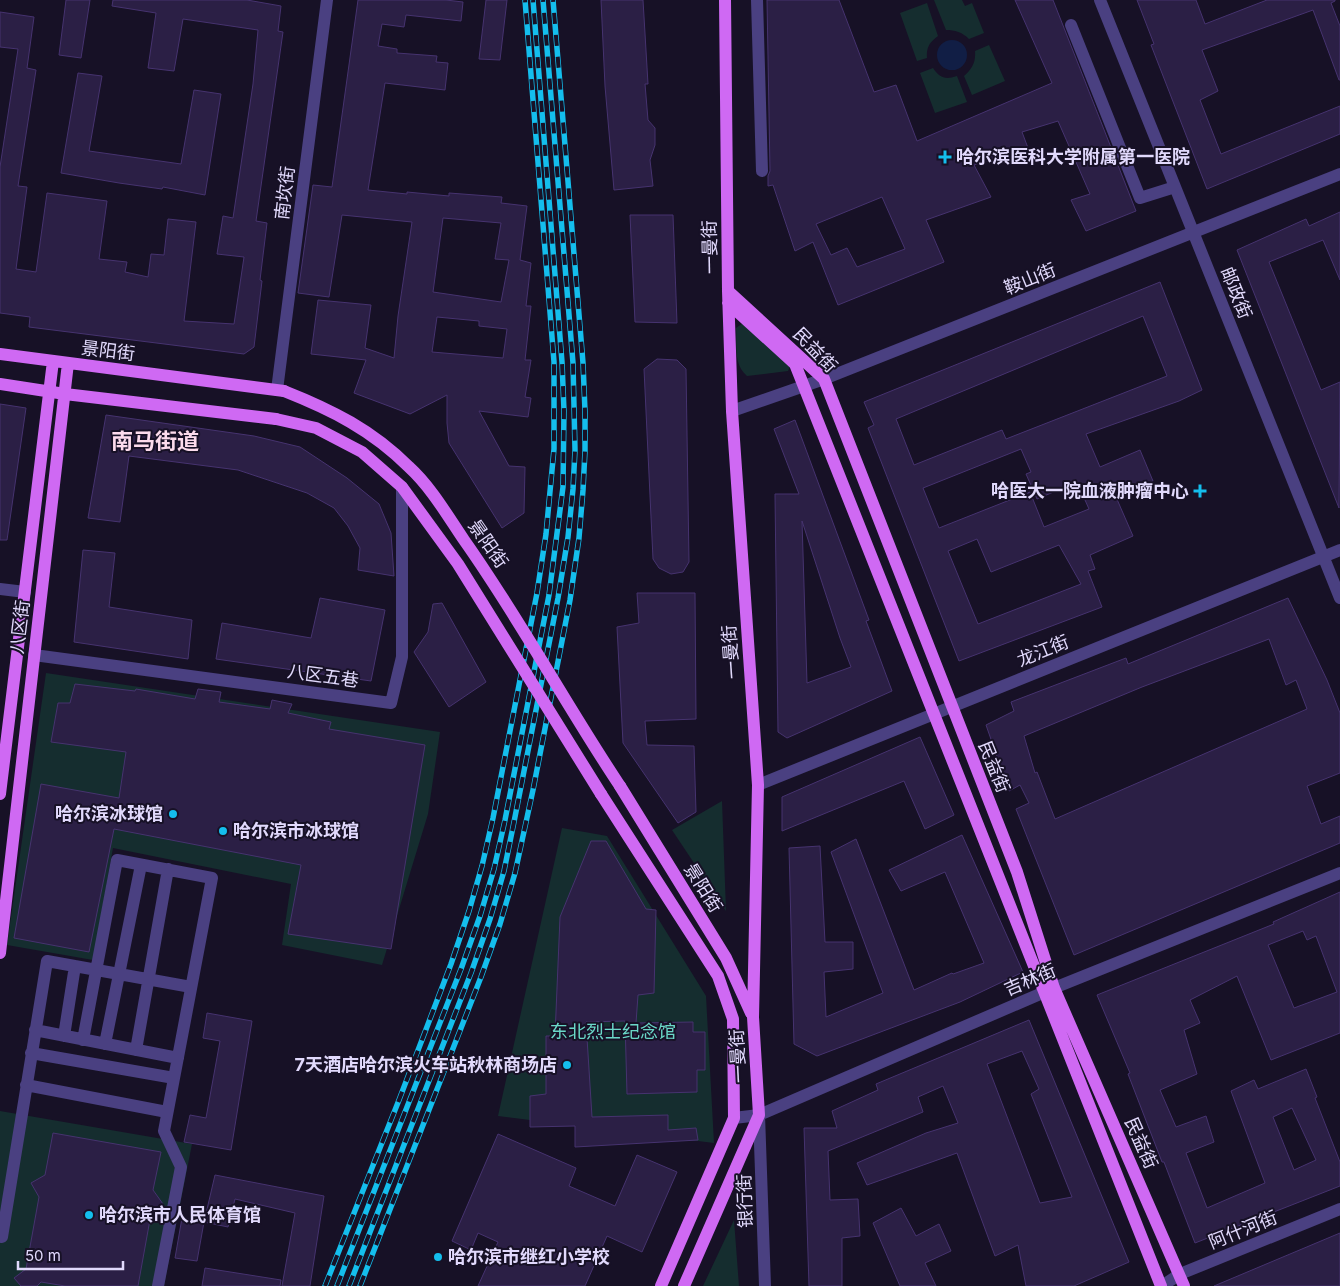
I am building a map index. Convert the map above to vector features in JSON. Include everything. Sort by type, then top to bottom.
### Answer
[{"type":"main road","name":"一曼街","points":[[684,1286],[759,1115],[753,1017],[758,785],[732,411],[728,297],[725,0]]},
{"type":"main road","name":"民益街","points":[[728,297],[824,379],[1017,872],[1049,991],[1182,1280]]},
{"type":"main road","name":"民益街","points":[[728,297],[794,364],[1049,991],[1162,1286]]},
{"type":"main road","name":"景阳街","points":[[0,354],[280,391],[310,402],[356,424],[410,468],[426,486],[493,581],[726,958],[753,1017]]},
{"type":"main road","name":"八区街","points":[[0,794],[53,361]]},
{"type":"main road","name":"八区街","points":[[0,953],[68,364]]},
{"type":"main road","name":"景阳街","points":[[0,384],[65,394],[276,419],[316,428],[362,452],[402,487],[458,564],[601,794],[718,976]]},
{"type":"main road","name":"一曼街","points":[[661,1286],[734,1118],[733,1019],[718,976]]},
{"type":"street","name":"南坎街","points":[[280,391],[327,0]]},
{"type":"street","points":[[757,0],[762,171]]},
{"type":"street","name":"邮政街","points":[[1100,0],[1340,598]]},
{"type":"street","points":[[1071,25],[1140,198],[1175,187]]},
{"type":"street","name":"鞍山街","points":[[732,411],[803,388],[1340,174]]},
{"type":"street","name":"八区五巷","points":[[34,655],[391,703],[402,657],[402,487]]},
{"type":"street","name":"龙江街","points":[[758,785],[1340,550]]},
{"type":"street","points":[[0,589],[25,592]]},
{"type":"street","points":[[83,1040],[116,860],[212,878],[164,1131],[181,1167],[158,1286]]},
{"type":"street","points":[[105,1044],[141,865]]},
{"type":"street","points":[[136,1050],[168,869]]},
{"type":"street","name":"吉林街","points":[[734,1118],[759,1115],[1049,991],[1340,873]]},
{"type":"street","points":[[2,1237],[46,961],[191,987]]},
{"type":"street","points":[[64,1036],[75,966]]},
{"type":"street","points":[[35,1030],[178,1058]]},
{"type":"street","points":[[32,1053],[174,1078]]},
{"type":"street","points":[[26,1085],[168,1112]]},
{"type":"street","name":"银行街","points":[[759,1115],[765,1286]]},
{"type":"street","name":"阿什河街","points":[[1162,1286],[1182,1280],[1340,1209]]},
{"type":"green space","points":[[934,0],[962,0],[965,6],[972,3],[984,33],[969,39],[958,32],[946,30]]},
{"type":"green space","points":[[927,3],[938,36],[929,45],[927,58],[917,61],[900,13]]},
{"type":"green space","points":[[989,45],[1005,81],[972,95],[964,76],[973,65],[975,51]]},
{"type":"green space","points":[[933,68],[943,77],[957,76],[967,102],[935,113],[920,73]]},
{"type":"green space","points":[[743,323],[790,366],[788,371],[747,376],[740,366],[737,354],[736,328]]},
{"type":"green space","name":"哈尔滨市冰球馆","points":[[46,673],[440,732],[428,814],[382,965],[282,945],[291,884],[113,848],[93,960],[7,945]]},
{"type":"green space","points":[[722,801],[726,911],[672,830]]},
{"type":"green space","name":"东北烈士纪念馆","points":[[562,828],[607,836],[706,996],[714,1143],[498,1116]]},
{"type":"green space","name":"哈尔滨市人民体育馆","points":[[0,1111],[192,1144],[164,1286],[0,1286]]},
{"type":"green space","points":[[734,1220],[739,1286],[703,1286]]},
{"type":"water","points":[[952,40],[958,41],[966,49],[966,61],[958,69],[952,70],[946,69],[938,61],[937,55],[938,49],[946,41]]},
{"type":"building","points":[[66,0],[90,0],[81,58],[59,55]]},
{"type":"building","points":[[113,0],[247,0],[281,6],[278,31],[283,32],[256,221],[267,223],[260,280],[262,281],[254,347],[244,354],[29,327],[30,317],[0,313],[0,167],[18,49],[0,47],[0,12],[34,17],[27,68],[36,70],[18,186],[27,187],[16,269],[36,272],[47,193],[107,201],[99,259],[127,262],[125,272],[148,277],[151,254],[164,255],[168,219],[196,222],[184,321],[234,324],[244,257],[217,254],[223,216],[233,218],[253,84],[258,30],[183,19],[174,71],[148,68],[156,13],[112,6]]},
{"type":"building","points":[[358,0],[446,0],[463,2],[461,21],[406,15],[404,27],[382,24],[378,46],[397,49],[397,53],[437,56],[436,62],[448,63],[445,90],[385,83],[368,190],[407,194],[407,192],[449,196],[449,193],[502,197],[501,203],[527,206],[520,260],[531,263],[526,306],[531,306],[525,360],[531,360],[525,397],[531,398],[528,417],[479,411],[509,466],[525,467],[524,513],[502,528],[449,443],[447,395],[410,414],[354,393],[366,360],[311,354],[318,300],[371,305],[365,348],[394,358],[398,316],[412,222],[342,215],[329,297],[298,293],[313,185],[332,187]],"holes":[[[443,218],[501,223],[495,259],[509,260],[501,302],[433,292]],[[437,317],[479,321],[479,326],[507,329],[503,358],[432,352]]]},
{"type":"building","points":[[486,0],[507,0],[500,60],[479,59]]},
{"type":"building","points":[[601,0],[643,0],[648,120],[655,128],[655,145],[650,160],[653,186],[614,190],[605,86]]},
{"type":"building","name":"哈尔滨医科大学附属第一医院","points":[[767,0],[839,0],[874,92],[896,85],[917,141],[1052,83],[1015,0],[1053,0],[1136,211],[1086,231],[1071,200],[1090,194],[1058,121],[1022,132],[1028,148],[974,165],[991,197],[926,220],[944,262],[838,305],[813,242],[795,251],[773,185],[768,186],[770,171]],"holes":[[[882,197],[905,249],[857,267],[847,248],[831,255],[816,224]]]},
{"type":"building","points":[[1137,0],[1196,0],[1205,24],[1267,0],[1335,0],[1331,3],[1340,26],[1340,80],[1313,10],[1202,50],[1218,91],[1200,100],[1221,154],[1340,106],[1340,134],[1207,189],[1151,45],[1154,44]]},
{"type":"building","points":[[78,73],[102,76],[89,151],[181,164],[194,90],[221,94],[205,195],[163,187],[162,189],[61,173]]},
{"type":"building","points":[[1340,212],[1340,280],[1323,240],[1269,262],[1321,390],[1340,382],[1339,508],[1237,250],[1306,219],[1309,226]]},
{"type":"building","points":[[630,215],[673,215],[677,323],[635,322]]},
{"type":"building","points":[[1160,282],[1202,390],[1179,401],[1086,434],[1100,467],[1140,450],[1153,481],[1116,497],[1133,536],[1090,555],[1095,569],[1088,571],[1102,607],[959,661],[868,428],[874,425],[864,402]],"holes":[[[1143,316],[1167,376],[1006,439],[1002,430],[914,465],[896,419]],[[1021,449],[1031,472],[1026,474],[1037,499],[1077,482],[1089,509],[1044,527],[1030,492],[939,528],[923,488]],[[977,539],[991,572],[1059,545],[1081,584],[978,624],[948,551]]]},
{"type":"building","points":[[657,359],[677,360],[686,369],[689,562],[683,572],[671,574],[659,568],[653,559],[644,369]]},
{"type":"building","points":[[0,404],[26,408],[7,540],[0,540]]},
{"type":"building","points":[[106,415],[254,436],[300,447],[347,478],[379,504],[391,533],[394,576],[358,570],[360,548],[348,526],[334,508],[307,493],[238,470],[129,456],[120,522],[88,518]]},
{"type":"building","points":[[795,420],[869,620],[866,621],[892,691],[787,738],[778,732],[775,494],[799,494],[774,429]],"holes":[[[802,521],[851,667],[807,683]]]},
{"type":"building","points":[[83,550],[115,553],[109,607],[192,620],[188,659],[74,642]]},
{"type":"building","points":[[637,593],[695,593],[696,719],[645,721],[647,745],[694,746],[696,812],[678,823],[623,743],[617,627],[639,623]]},
{"type":"building","points":[[320,598],[385,610],[371,681],[216,659],[222,623],[311,638]]},
{"type":"building","points":[[1288,598],[1327,680],[1340,713],[1340,773],[1307,786],[1321,824],[1340,816],[1340,843],[1074,955],[1016,809],[1029,803],[1020,785],[1009,791],[986,725],[1014,711],[1011,702],[1126,658],[1128,664]],"holes":[[[1269,639],[1286,685],[1296,680],[1307,709],[1055,819],[1037,772],[1035,773],[1024,736],[1142,687]]]},
{"type":"building","points":[[442,603],[486,682],[449,707],[414,652],[428,632],[433,604]]},
{"type":"building","name":"哈尔滨市冰球馆","points":[[75,684],[135,691],[136,689],[195,699],[198,689],[221,692],[219,702],[270,709],[272,700],[292,704],[288,713],[331,722],[329,729],[425,745],[391,949],[288,934],[301,865],[114,829],[89,952],[14,938],[41,784],[119,798],[126,752],[51,742],[58,703],[70,703]]},
{"type":"building","points":[[920,737],[954,815],[925,829],[904,781],[782,831],[782,797]]},
{"type":"building","points":[[962,835],[1023,972],[960,1002],[817,1056],[794,1044],[789,848],[820,846],[825,942],[853,942],[853,969],[824,972],[826,1017],[883,993],[831,852],[856,839],[914,990],[952,973],[984,963],[945,872],[901,891],[889,870]]},
{"type":"building","points":[[591,841],[606,841],[646,909],[656,910],[654,993],[638,995],[636,1023],[693,1022],[693,1032],[705,1032],[705,1070],[697,1070],[697,1092],[627,1094],[625,1021],[586,1022],[592,1117],[668,1115],[668,1130],[696,1128],[698,1140],[575,1147],[575,1126],[530,1127],[530,1096],[546,1094],[546,1036],[555,1036],[560,917]]},
{"type":"building","points":[[1340,892],[1340,1033],[1271,1060],[1237,976],[1190,1000],[1200,1023],[1184,1030],[1197,1074],[1160,1090],[1176,1127],[1206,1116],[1214,1142],[1186,1153],[1207,1208],[1265,1183],[1231,1091],[1254,1080],[1258,1089],[1306,1069],[1317,1097],[1315,1098],[1340,1162],[1340,1186],[1195,1243],[1128,1074],[1130,1073],[1097,995],[1274,924],[1273,922]],"holes":[[[1303,931],[1307,940],[1316,936],[1337,992],[1294,1008],[1268,945]],[[1292,1108],[1316,1160],[1294,1170],[1273,1117]]]},
{"type":"building","points":[[207,1013],[252,1021],[231,1150],[184,1142],[190,1115],[206,1118],[220,1041],[203,1038]]},
{"type":"building","points":[[1029,1020],[1129,1262],[1074,1286],[1026,1286],[1018,1245],[995,1256],[957,1153],[867,1185],[857,1163],[926,1133],[958,1123],[943,1086],[918,1097],[923,1112],[828,1151],[830,1200],[858,1199],[860,1236],[842,1238],[842,1286],[809,1286],[804,1128],[837,1128],[832,1111],[878,1090],[876,1084]],"holes":[[[1022,1051],[1039,1089],[1031,1094],[1072,1197],[1040,1203],[987,1064]]]},
{"type":"building","name":"哈尔滨市人民体育馆","points":[[53,1133],[161,1152],[153,1190],[163,1204],[151,1214],[138,1286],[65,1286],[41,1282],[37,1286],[21,1286],[14,1278],[26,1269],[39,1197],[31,1183],[45,1175]]},
{"type":"building","points":[[498,1134],[576,1168],[569,1186],[615,1206],[637,1155],[677,1172],[642,1252],[607,1236],[585,1286],[478,1286],[498,1242],[478,1233],[471,1250],[452,1241]]},
{"type":"building","points":[[215,1175],[324,1196],[310,1286],[282,1286],[295,1213],[235,1199],[228,1227],[204,1222]]},
{"type":"building","points":[[901,1208],[916,1236],[939,1224],[951,1251],[925,1263],[936,1286],[900,1286],[873,1223]]},
{"type":"building","points":[[182,1218],[204,1222],[197,1261],[175,1258]]},
{"type":"building","points":[[1340,1233],[1340,1286],[1214,1286]]},
{"type":"building","points":[[205,1268],[281,1280],[280,1286],[202,1286]]},
{"type":"railway","points":[[325,1286],[399,1100],[451,964],[469,911],[493,818],[537,593],[546,534],[554,449],[554,362],[525,0]]},
{"type":"railway","points":[[337,1286],[480,916],[494,869],[505,820],[549,595],[563,487],[564,411],[562,362],[533,0]]},
{"type":"railway","points":[[349,1286],[471,973],[490,919],[504,871],[558,598],[568,537],[575,450],[573,363],[543,0]]},
{"type":"railway","points":[[360,1286],[500,924],[515,873],[533,790],[570,600],[579,538],[583,490],[585,411],[583,363],[553,0]]},
{"type":"place","name":"哈尔滨医科大学附属第一医院","points":[[945,157]]},
{"type":"place","name":"哈医大一院血液肿瘤中心","points":[[1200,491]]},
{"type":"place","name":"哈尔滨冰球馆","points":[[173,814]]},
{"type":"place","name":"哈尔滨市冰球馆","points":[[223,831]]},
{"type":"place","name":"7天酒店哈尔滨火车站秋林商场店","points":[[567,1065]]},
{"type":"place","name":"哈尔滨市人民体育馆","points":[[89,1215]]},
{"type":"place","name":"哈尔滨市继红小学校","points":[[438,1257]]},
{"type":"district","name":"南马街道","points":[[155,441]]}]
